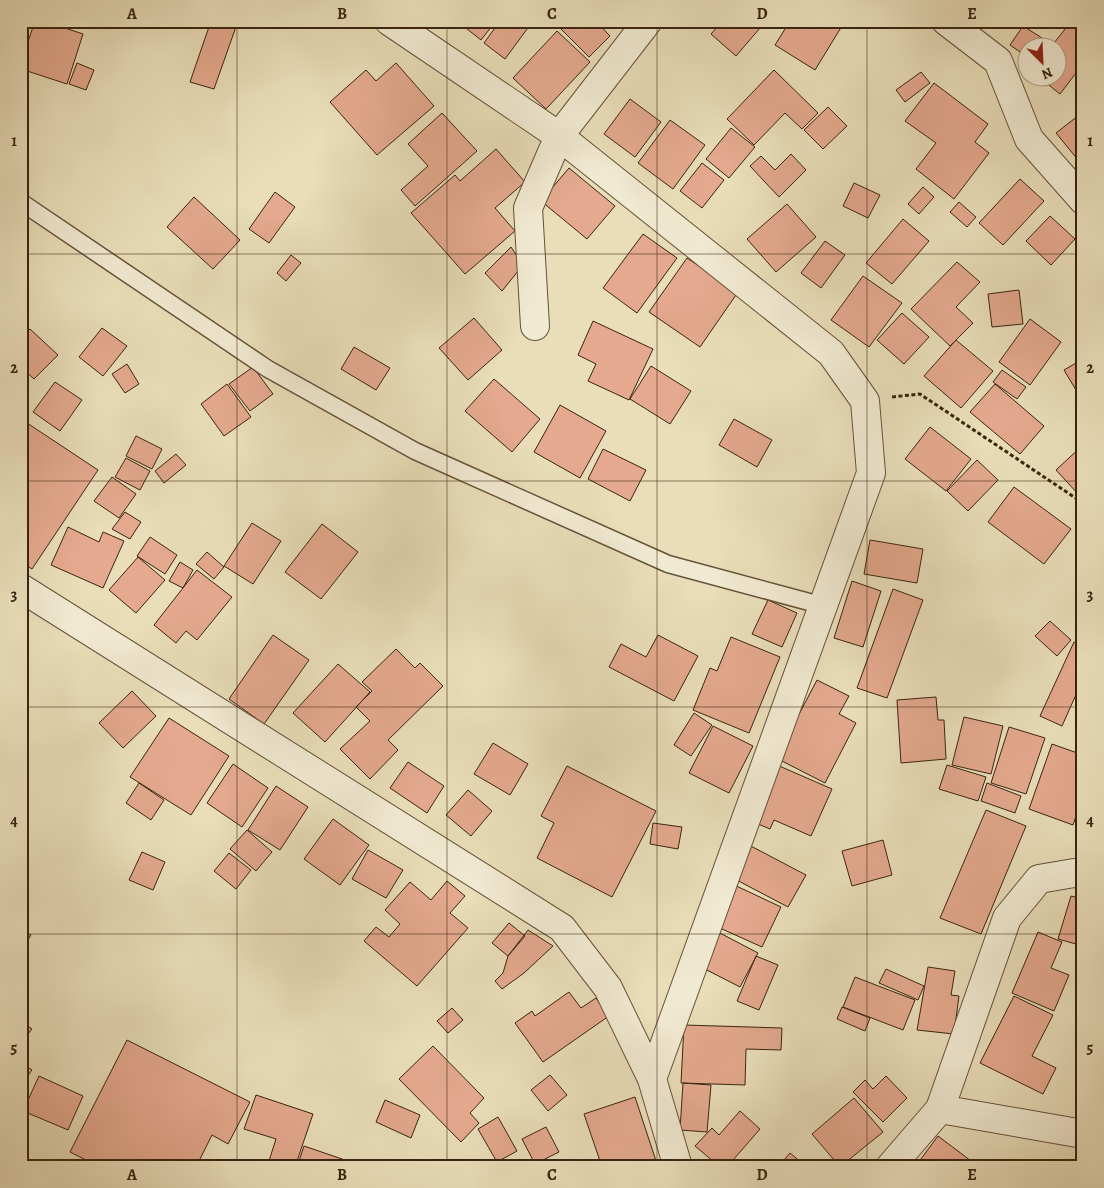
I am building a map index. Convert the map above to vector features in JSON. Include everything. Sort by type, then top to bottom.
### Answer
[{"type":"street","points":[[389,21],[559,136],[831,353],[865,401],[871,474],[652,1080]]},
{"type":"street","points":[[535,326],[528,208],[559,136],[648,21]]},
{"type":"street","points":[[946,21],[998,61],[1029,139],[1083,200]]},
{"type":"street","points":[[21,588],[562,928],[608,988],[652,1080],[678,1167]]},
{"type":"street","points":[[890,1167],[940,1109],[1007,918],[1039,879],[1074,873],[1083,874]]},
{"type":"street","points":[[940,1109],[1083,1134]]},
{"type":"lane","points":[[21,202],[268,369],[415,451],[668,564],[824,606]]},
{"type":"path","points":[[865,401],[920,394],[1083,503]]},
{"type":"building","points":[[35,21],[44,21],[83,34],[67,84],[21,69],[21,62]]},
{"type":"building","points":[[211,21],[238,21],[214,89],[190,82]]},
{"type":"building","points":[[457,21],[496,21],[481,40]]},
{"type":"building","points":[[500,21],[533,21],[505,59],[484,43]]},
{"type":"building","points":[[567,21],[596,21],[610,36],[589,57],[560,28]]},
{"type":"building","points":[[717,21],[766,21],[736,56],[711,34],[720,24]]},
{"type":"building","points":[[790,21],[845,21],[815,70],[775,45]]},
{"type":"building","points":[[1066,21],[1083,21],[1083,30]]},
{"type":"building","points":[[1069,24],[1083,35],[1083,78],[1076,73],[1066,86],[1066,38],[1058,38]]},
{"type":"building","points":[[1023,26],[1042,38],[1016,38],[1016,49],[1010,45]]},
{"type":"building","points":[[557,31],[590,62],[546,109],[513,78]]},
{"type":"building","points":[[77,63],[94,70],[86,90],[69,84]]},
{"type":"building","points":[[396,63],[434,106],[377,155],[330,102],[366,70],[376,81]]},
{"type":"building","points":[[774,70],[818,113],[802,129],[785,113],[754,145],[727,119]]},
{"type":"building","points":[[921,72],[930,83],[905,102],[896,90]]},
{"type":"building","points":[[934,83],[988,124],[975,142],[989,153],[954,199],[916,169],[936,143],[905,121]]},
{"type":"building","points":[[1052,88],[1065,88],[1060,94]]},
{"type":"building","points":[[630,99],[661,122],[635,157],[604,134]]},
{"type":"building","points":[[828,107],[847,126],[823,149],[804,130]]},
{"type":"building","points":[[1083,112],[1083,166],[1056,133]]},
{"type":"building","points":[[442,113],[477,151],[415,206],[401,190],[428,166],[408,144]]},
{"type":"building","points":[[670,120],[705,145],[673,189],[638,163]]},
{"type":"building","points":[[731,128],[755,147],[729,178],[706,159]]},
{"type":"building","points":[[496,149],[525,182],[495,208],[515,231],[465,274],[411,213],[455,175],[460,181]]},
{"type":"building","points":[[791,154],[806,170],[779,197],[750,166],[761,156],[775,170]]},
{"type":"building","points":[[702,163],[724,180],[702,208],[680,191]]},
{"type":"building","points":[[569,168],[615,206],[587,239],[541,201]]},
{"type":"building","points":[[1020,179],[1044,201],[1003,245],[979,223]]},
{"type":"building","points":[[854,183],[880,195],[868,218],[843,206]]},
{"type":"building","points":[[923,187],[934,197],[919,214],[908,204]]},
{"type":"building","points":[[275,192],[295,207],[269,243],[249,229]]},
{"type":"building","points":[[194,197],[240,240],[213,269],[167,227]]},
{"type":"building","points":[[959,202],[976,217],[967,227],[950,212]]},
{"type":"building","points":[[787,204],[816,237],[776,272],[747,239]]},
{"type":"building","points":[[1050,216],[1075,239],[1051,265],[1026,241]]},
{"type":"building","points":[[903,219],[929,241],[892,284],[866,263]]},
{"type":"building","points":[[643,234],[677,258],[637,313],[603,288]]},
{"type":"building","points":[[825,241],[845,255],[821,288],[801,273]]},
{"type":"building","points":[[511,247],[523,265],[502,291],[485,273]]},
{"type":"building","points":[[291,255],[301,263],[286,281],[277,273]]},
{"type":"building","points":[[687,258],[738,292],[700,347],[649,312]]},
{"type":"building","points":[[1083,259],[1083,273],[1076,267]]},
{"type":"building","points":[[957,262],[980,282],[956,307],[973,323],[950,346],[911,309]]},
{"type":"building","points":[[863,276],[902,303],[869,347],[831,320]]},
{"type":"building","points":[[1083,285],[1083,298],[1076,292]]},
{"type":"building","points":[[1019,290],[1023,324],[992,327],[988,294]]},
{"type":"building","points":[[902,313],[929,337],[904,364],[877,340]]},
{"type":"building","points":[[474,318],[502,350],[468,380],[439,348]]},
{"type":"building","points":[[1030,319],[1061,342],[1030,385],[999,362]]},
{"type":"building","points":[[593,321],[653,349],[629,400],[588,381],[596,364],[578,355]]},
{"type":"building","points":[[102,328],[127,346],[103,376],[79,357]]},
{"type":"building","points":[[30,329],[58,355],[34,379],[21,367],[21,338]]},
{"type":"building","points":[[956,340],[993,371],[961,408],[924,376]]},
{"type":"building","points":[[354,347],[390,368],[376,390],[341,369]]},
{"type":"building","points":[[1083,359],[1083,386],[1076,390],[1064,370]]},
{"type":"building","points":[[127,364],[139,384],[125,393],[112,374]]},
{"type":"building","points":[[651,366],[691,391],[670,424],[630,399]]},
{"type":"building","points":[[253,367],[273,394],[250,411],[229,384]]},
{"type":"building","points":[[1002,370],[1026,387],[1017,399],[993,382]]},
{"type":"building","points":[[494,379],[540,419],[512,452],[465,411]]},
{"type":"building","points":[[55,382],[82,400],[60,431],[33,412]]},
{"type":"building","points":[[227,384],[251,417],[224,436],[201,404]]},
{"type":"building","points":[[995,384],[1044,426],[1020,454],[970,412]]},
{"type":"building","points":[[560,405],[606,431],[580,478],[534,452]]},
{"type":"building","points":[[21,419],[98,470],[32,569],[21,562]]},
{"type":"building","points":[[734,419],[772,440],[757,467],[719,445]]},
{"type":"building","points":[[930,427],[971,459],[946,491],[905,459]]},
{"type":"building","points":[[136,436],[162,449],[152,469],[126,456]]},
{"type":"building","points":[[1083,445],[1083,491],[1079,495],[1056,470]]},
{"type":"building","points":[[603,449],[646,470],[630,501],[588,479]]},
{"type":"building","points":[[176,454],[186,465],[164,483],[155,471]]},
{"type":"building","points":[[126,458],[150,471],[140,490],[115,477]]},
{"type":"building","points":[[977,460],[998,480],[968,511],[947,491]]},
{"type":"building","points":[[112,477],[136,494],[119,518],[94,501]]},
{"type":"building","points":[[1014,487],[1071,529],[1044,564],[988,522]]},
{"type":"building","points":[[125,512],[141,522],[130,539],[112,529]]},
{"type":"building","points":[[252,523],[281,541],[253,584],[224,566]]},
{"type":"building","points":[[322,524],[358,552],[321,599],[285,572]]},
{"type":"building","points":[[68,527],[99,542],[103,532],[124,541],[103,588],[51,565]]},
{"type":"building","points":[[150,537],[177,555],[165,574],[137,556]]},
{"type":"building","points":[[870,540],[923,549],[917,583],[864,574]]},
{"type":"building","points":[[207,552],[224,567],[214,579],[196,564]]},
{"type":"building","points":[[138,557],[165,580],[136,613],[109,590]]},
{"type":"building","points":[[180,562],[193,570],[183,588],[169,581]]},
{"type":"building","points":[[197,570],[232,597],[197,640],[186,631],[176,643],[154,625]]},
{"type":"building","points":[[852,581],[881,591],[863,647],[834,638]]},
{"type":"building","points":[[893,589],[923,600],[887,698],[857,688]]},
{"type":"building","points":[[768,600],[797,613],[782,647],[752,634]]},
{"type":"building","points":[[1050,621],[1071,640],[1057,656],[1035,636]]},
{"type":"building","points":[[273,635],[309,660],[264,724],[229,699]]},
{"type":"building","points":[[658,635],[698,656],[674,701],[609,667],[621,644],[646,657]]},
{"type":"building","points":[[731,637],[780,657],[749,733],[693,710],[710,668],[717,671]]},
{"type":"building","points":[[1074,642],[1083,646],[1083,679],[1062,726],[1040,716]]},
{"type":"building","points":[[396,649],[415,668],[420,663],[443,686],[388,740],[398,750],[370,779],[340,749],[370,721],[356,707],[372,691],[362,682]]},
{"type":"building","points":[[338,664],[370,692],[325,742],[293,713]]},
{"type":"building","points":[[817,680],[849,696],[839,714],[856,723],[825,783],[776,758]]},
{"type":"building","points":[[132,691],[156,716],[123,748],[99,723]]},
{"type":"building","points":[[936,697],[938,720],[944,720],[946,759],[901,763],[897,700]]},
{"type":"building","points":[[694,713],[712,725],[691,756],[674,745]]},
{"type":"building","points":[[964,717],[1003,726],[991,774],[952,765]]},
{"type":"building","points":[[169,718],[229,756],[191,815],[130,777]]},
{"type":"building","points":[[713,726],[753,746],[729,793],[689,773]]},
{"type":"building","points":[[1009,727],[1045,738],[1026,794],[991,783]]},
{"type":"building","points":[[493,743],[528,764],[510,795],[474,774]]},
{"type":"building","points":[[1052,744],[1083,755],[1083,796],[1073,825],[1029,809]]},
{"type":"building","points":[[408,762],[444,786],[427,813],[390,788]]},
{"type":"building","points":[[233,764],[268,788],[242,827],[207,803]]},
{"type":"building","points":[[777,765],[832,789],[811,836],[774,820],[770,829],[751,821]]},
{"type":"building","points":[[947,765],[986,777],[978,801],[939,789]]},
{"type":"building","points":[[567,766],[656,811],[612,897],[537,858],[554,823],[541,816]]},
{"type":"building","points":[[139,783],[164,800],[151,820],[126,803]]},
{"type":"building","points":[[987,783],[1021,796],[1015,813],[981,801]]},
{"type":"building","points":[[276,786],[308,807],[280,850],[248,830]]},
{"type":"building","points":[[468,790],[492,811],[471,836],[446,815]]},
{"type":"building","points":[[986,810],[1026,826],[981,934],[940,918]]},
{"type":"building","points":[[333,819],[369,845],[340,885],[304,859]]},
{"type":"building","points":[[653,823],[682,827],[678,849],[650,844]]},
{"type":"building","points":[[247,830],[272,852],[256,871],[230,849]]},
{"type":"building","points":[[883,840],[892,875],[852,886],[842,851]]},
{"type":"building","points":[[747,844],[806,875],[788,907],[729,876]]},
{"type":"building","points":[[368,850],[403,870],[386,898],[352,879]]},
{"type":"building","points":[[142,852],[165,862],[153,890],[129,880]]},
{"type":"building","points":[[229,853],[251,870],[236,889],[214,871]]},
{"type":"building","points":[[447,881],[465,896],[450,913],[468,928],[417,986],[364,941],[376,927],[389,937],[400,924],[385,910],[410,882],[431,900]]},
{"type":"building","points":[[730,883],[781,907],[762,947],[711,924]]},
{"type":"building","points":[[1071,896],[1083,899],[1083,946],[1058,939]]},
{"type":"building","points":[[509,923],[525,936],[508,956],[492,943]]},
{"type":"building","points":[[21,930],[31,935],[21,951]]},
{"type":"building","points":[[528,930],[553,946],[524,973],[502,989],[495,981],[503,973],[508,956]]},
{"type":"building","points":[[718,932],[758,953],[740,987],[701,967]]},
{"type":"building","points":[[1038,932],[1062,942],[1051,968],[1069,975],[1054,1011],[1012,993]]},
{"type":"building","points":[[756,956],[778,965],[759,1010],[737,1001]]},
{"type":"building","points":[[928,967],[955,971],[951,995],[959,996],[954,1034],[917,1030]]},
{"type":"building","points":[[886,969],[924,986],[918,1000],[879,983]]},
{"type":"building","points":[[855,977],[915,1000],[903,1030],[843,1007]]},
{"type":"building","points":[[569,992],[581,1008],[596,998],[609,1016],[543,1062],[515,1023],[532,1011],[535,1016]]},
{"type":"building","points":[[1014,996],[1053,1015],[1032,1056],[1056,1068],[1043,1094],[980,1063]]},
{"type":"building","points":[[842,1007],[870,1018],[865,1031],[837,1019]]},
{"type":"building","points":[[452,1008],[463,1020],[448,1033],[437,1021]]},
{"type":"building","points":[[21,1021],[32,1029],[21,1043]]},
{"type":"building","points":[[684,1025],[782,1028],[781,1050],[746,1049],[745,1085],[681,1083]]},
{"type":"building","points":[[127,1040],[250,1102],[228,1144],[212,1135],[196,1167],[100,1167],[70,1152]]},
{"type":"building","points":[[433,1046],[484,1098],[470,1113],[479,1123],[461,1142],[399,1079]]},
{"type":"building","points":[[21,1063],[32,1070],[21,1085]]},
{"type":"building","points":[[550,1075],[567,1095],[548,1111],[531,1090]]},
{"type":"building","points":[[39,1076],[83,1096],[68,1130],[23,1111]]},
{"type":"building","points":[[886,1076],[907,1098],[883,1122],[853,1092],[865,1080],[873,1089]]},
{"type":"building","points":[[683,1083],[711,1085],[707,1132],[680,1130]]},
{"type":"building","points":[[256,1095],[313,1114],[295,1167],[267,1167],[276,1139],[244,1129]]},
{"type":"building","points":[[635,1097],[658,1167],[602,1167],[584,1114]]},
{"type":"building","points":[[854,1098],[883,1132],[840,1167],[812,1134]]},
{"type":"building","points":[[385,1100],[420,1115],[411,1138],[376,1122]]},
{"type":"building","points":[[740,1111],[760,1129],[727,1167],[720,1167],[695,1146],[712,1128],[719,1135]]},
{"type":"building","points":[[498,1117],[517,1151],[497,1162],[478,1129]]},
{"type":"building","points":[[546,1127],[559,1152],[535,1164],[522,1139]]},
{"type":"building","points":[[938,1136],[979,1167],[915,1167]]},
{"type":"building","points":[[304,1146],[345,1160],[343,1167],[297,1167]]},
{"type":"building","points":[[790,1153],[807,1167],[778,1167]]}]
